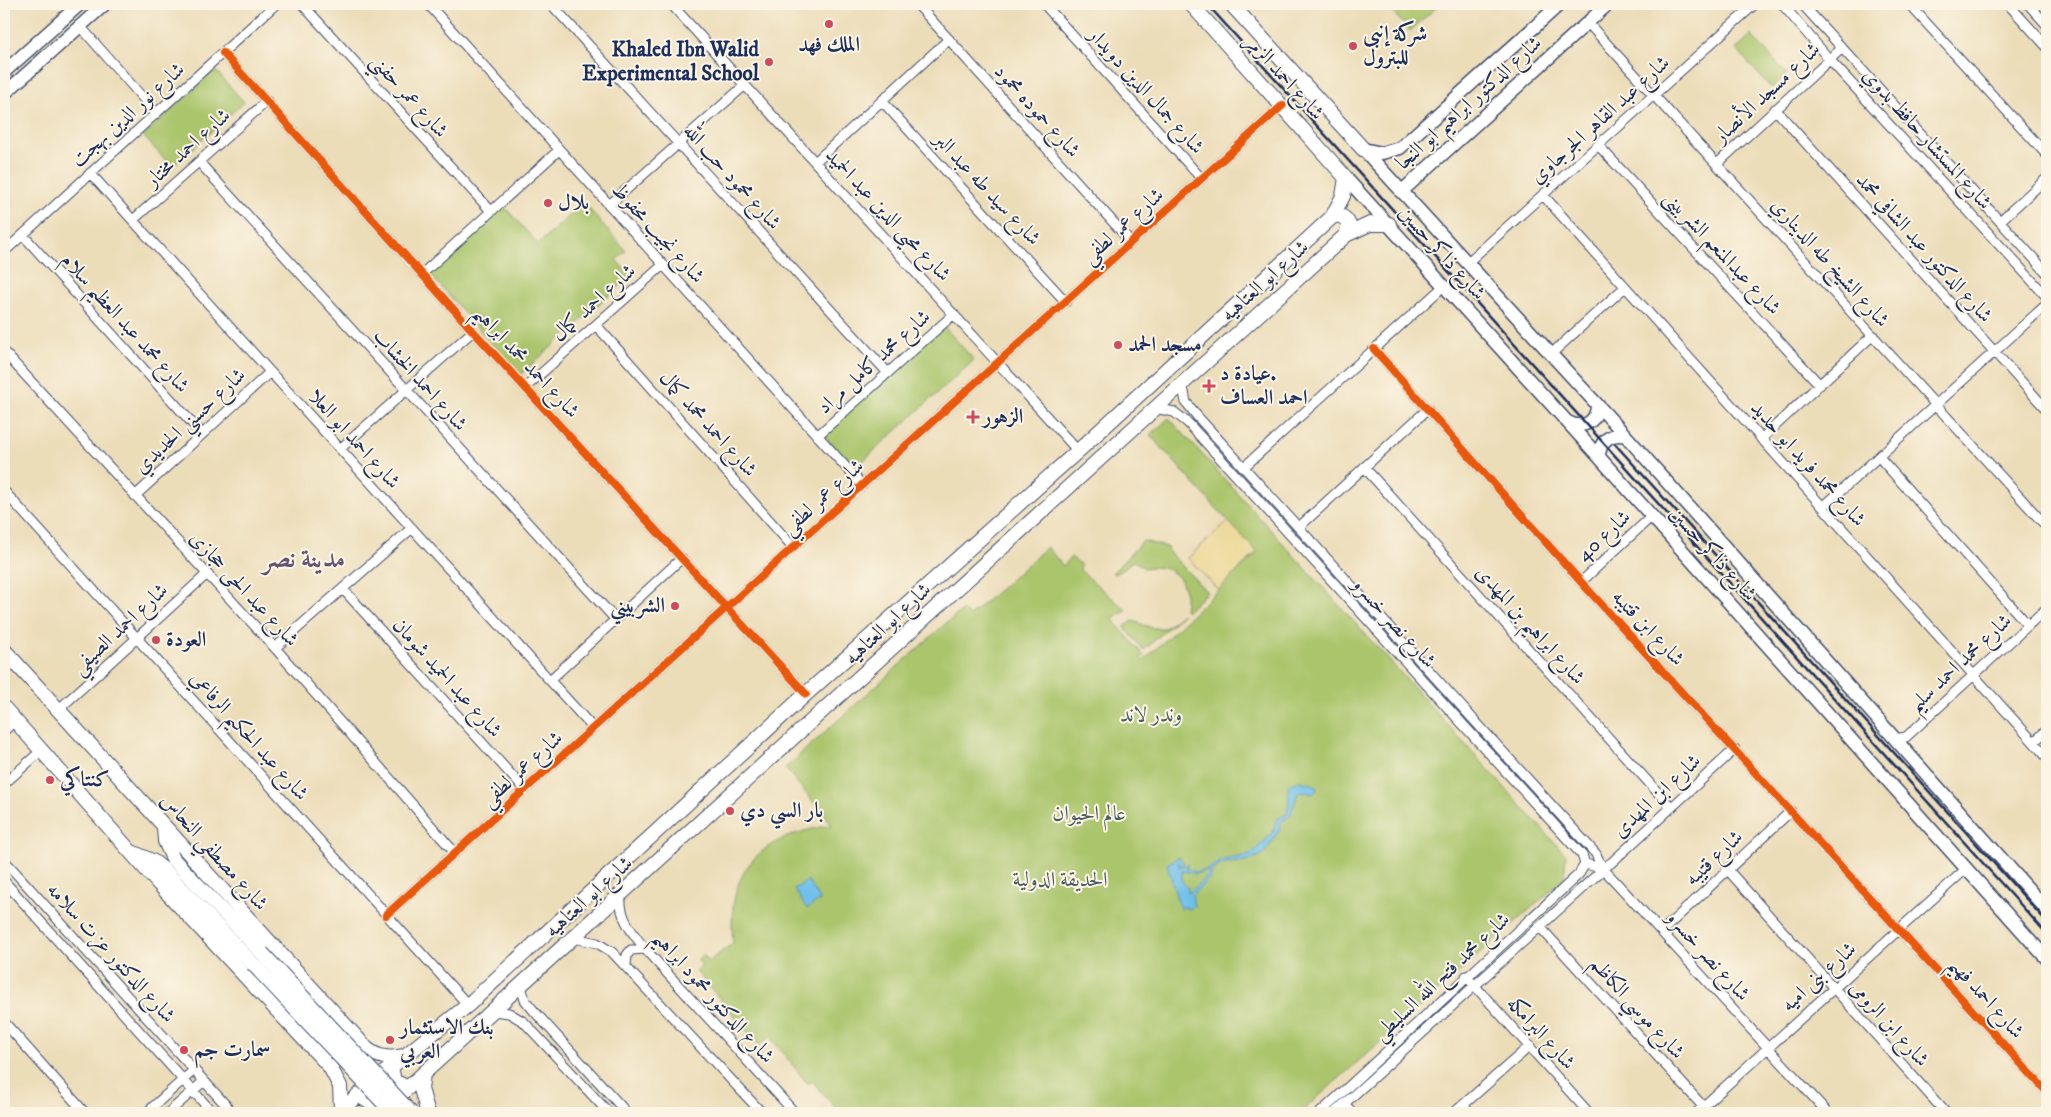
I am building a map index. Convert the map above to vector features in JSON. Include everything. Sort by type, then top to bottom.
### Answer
[{"type":"main road","points":[[60,4],[66,16]]},
{"type":"main road","points":[[4,72],[80,4]]},
{"type":"main road","points":[[4,94],[105,4]]},
{"type":"main road","name":"شارع احمد الزمر","points":[[1191,4],[1283,105],[1346,178]]},
{"type":"main road","name":"شارع احمد الزمر","points":[[1231,4],[1363,149]]},
{"type":"main road","name":"شارع الدكتور ابراهيم ابو النجا","points":[[1363,149],[1382,154],[1400,148],[1560,4]]},
{"type":"main road","name":"شارع الدكتور ابراهيم ابو النجا","points":[[1401,192],[1608,4]]},
{"type":"main road","name":"شارع ذاكر حسين","points":[[1363,149],[1626,436],[2047,910]]},
{"type":"main road","name":"شارع ذاكر حسين","points":[[1346,178],[1599,456],[2047,959]]},
{"type":"main road","name":"شارع ابو العتاهيه","points":[[340,1112],[390,1066],[468,1005],[806,694],[1078,452],[1332,217],[1343,196],[1346,178]]},
{"type":"main road","points":[[1332,217],[1339,215],[1347,221],[1349,228],[1346,235]]},
{"type":"main road","name":"شارع ابو العتاهيه","points":[[380,1113],[621,896],[1182,382],[1346,235],[1362,226],[1389,224]]},
{"type":"main road","points":[[1568,422],[1576,426],[1588,423],[1596,413],[1597,405]]},
{"type":"main road","points":[[1599,456],[1602,444],[1608,437],[1617,434],[1626,436]]},
{"type":"main road","name":"شارع مصطفي النحاس","points":[[4,650],[346,1027],[373,1054],[387,1058],[406,1055]]},
{"type":"main road","points":[[4,708],[159,884],[330,1067],[338,1079],[342,1094],[340,1112]]},
{"type":"main road","points":[[164,826],[165,841],[173,859],[411,1113]]},
{"type":"main road","points":[[131,852],[143,856],[164,870],[393,1113]]},
{"type":"main road","points":[[315,1051],[325,1052],[335,1049],[343,1042],[346,1027]]},
{"type":"main road","points":[[390,1066],[394,1081],[408,1088]]},
{"type":"main road","points":[[423,1074],[421,1089],[428,1113]]},
{"type":"main road","points":[[358,1095],[371,1103],[375,1113]]},
{"type":"street","name":"شارع نور الدين بهجت","points":[[4,252],[276,4]]},
{"type":"street","name":"شارع عمر حفني","points":[[302,4],[491,211]]},
{"type":"street","name":"شارع نجيب محفوظ","points":[[428,4],[862,485]]},
{"type":"street","name":"شارع محمود حب الله","points":[[551,4],[888,373]]},
{"type":"street","name":"شارع حموده محمود","points":[[917,4],[1131,242]]},
{"type":"street","name":"شارع جمال الدين دويدار","points":[[1044,4],[1201,178]]},
{"type":"street","name":"شارع عبد القاهر الجرجاوي","points":[[1467,263],[1756,4]]},
{"type":"street","name":"شارع المستشار حافظ بدوي","points":[[1782,4],[2047,297]]},
{"type":"street","name":"شارع المستشار حافظ بدوي","points":[[1802,4],[2047,273]]},
{"type":"street","points":[[1909,4],[2047,155]]},
{"type":"street","points":[[2008,4],[2047,47]]},
{"type":"street","points":[[2028,4],[2047,25]]},
{"type":"street","name":"شارع محيى الدين عبد الحميد","points":[[674,5],[1078,452]]},
{"type":"street","name":"شارع الشيخ طه الديناري","points":[[1587,22],[2047,527]]},
{"type":"street","points":[[80,26],[156,113]]},
{"type":"street","points":[[815,162],[949,39]]},
{"type":"street","name":"شارع مسجد الأنصار","points":[[1717,164],[1841,48]]},
{"type":"street","name":"شارع احمد محمد ابراهيم","points":[[223,53],[423,273],[473,332],[526,387],[806,694]]},
{"type":"street","points":[[609,205],[745,85]]},
{"type":"street","name":"شارع احمد مختار","points":[[133,220],[267,101]]},
{"type":"street","name":"شارع سيد طه عبد البر","points":[[882,101],[1066,302]]},
{"type":"street","name":"شارع عمر لطفي","points":[[386,915],[1283,105]]},
{"type":"street","name":"شارع الدكتور عبد الشافي محمد","points":[[1775,109],[2047,410]]},
{"type":"street","name":"شارع عبدالمنعم الشربينى","points":[[1598,145],[1820,384]]},
{"type":"street","points":[[423,273],[559,150]]},
{"type":"street","name":"شارع احمد الخشاب","points":[[199,162],[616,620]]},
{"type":"street","name":"شارع احمد ابو العلا","points":[[90,173],[593,728]]},
{"type":"street","points":[[2000,221],[2047,178]]},
{"type":"street","name":"شارع محمد فريد ابو حديد","points":[[1543,195],[2047,757]]},
{"type":"street","name":"شارع محمد عبد العظيم سلام","points":[[23,235],[202,434]]},
{"type":"street","name":"شارع احمد كمال","points":[[526,387],[663,265]]},
{"type":"street","points":[[1244,466],[1445,285]]},
{"type":"street","points":[[1550,355],[1625,287]]},
{"type":"street","points":[[1823,507],[2047,304]]},
{"type":"street","name":"شارع محمد كامل مراد","points":[[818,436],[954,314]]},
{"type":"street","name":"شارع احمد محمد كمال","points":[[596,325],[794,547]]},
{"type":"street","points":[[340,449],[473,332]]},
{"type":"street","points":[[1761,439],[1873,335]]},
{"type":"street","name":"شارع ابن قتيبه","points":[[1374,349],[1581,582],[1899,928]]},
{"type":"street","name":"شارع عبد الحى حجازى","points":[[4,352],[275,648],[456,853]]},
{"type":"street","name":"شارع حسني الحديدي","points":[[134,496],[270,372]]},
{"type":"street","name":"شارع نصر خسرو","points":[[1182,382],[1186,402],[1197,416],[1591,848],[1599,858],[1602,868]]},
{"type":"street","name":"شارع نصر خسرو","points":[[1154,408],[1174,412],[1188,423],[1583,860],[1602,868],[1611,876],[1828,1113]]},
{"type":"street","points":[[1299,527],[1428,409]]},
{"type":"street","points":[[1188,423],[1190,416],[1197,416]]},
{"type":"street","points":[[1879,456],[2028,625]]},
{"type":"street","name":"شارع ابراهيم بن المهدى","points":[[1364,467],[1670,806]]},
{"type":"street","name":"شارع عبد الحكيم الرفاعي","points":[[4,491],[468,1005]]},
{"type":"street","name":"شارع 40","points":[[1581,582],[1652,516]]},
{"type":"street","points":[[275,648],[412,528]]},
{"type":"street","points":[[550,680],[682,558]]},
{"type":"street","name":"شارع احمد الصيفي","points":[[58,710],[207,574]]},
{"type":"street","name":"شارع عبد الحميد شومان","points":[[343,589],[525,790]]},
{"type":"street","name":"شارع محمد احمد سليم","points":[[1895,739],[1906,738],[2047,608]]},
{"type":"street","points":[[4,731],[15,720]]},
{"type":"street","points":[[2034,742],[2047,730]]},
{"type":"street","name":"شارع ابن المهدى","points":[[1602,868],[1611,863],[1670,806],[1735,749]]},
{"type":"street","points":[[4,784],[42,750]]},
{"type":"street","name":"شارع قتيبه","points":[[1662,931],[1790,811]]},
{"type":"street","name":"شارع محمد فتح الله السليطي","points":[[1320,1113],[1466,976],[1579,874],[1583,860],[1591,848]]},
{"type":"street","name":"شارع الدكتور عزت سلامه","points":[[4,860],[233,1113]]},
{"type":"street","points":[[1611,863],[1611,876]]},
{"type":"street","name":"شارع محمد فتح الله السليطي","points":[[1334,1113],[1540,927],[1599,873],[1602,868]]},
{"type":"street","name":"شارع بنى اميه","points":[[1702,1111],[1767,1046],[1967,868]]},
{"type":"street","name":"شارع ابن الرومى","points":[[1726,869],[1946,1113]]},
{"type":"street","points":[[5,886],[19,877]]},
{"type":"street","name":"شارع الدكتور عزت سلامه","points":[[5,886],[213,1113]]},
{"type":"street","name":"شارع الدكتور محمود ابراهيم","points":[[621,896],[621,910],[625,922],[644,949],[795,1113]]},
{"type":"street","name":"شارع موسي الكاظم","points":[[1540,927],[1702,1111]]},
{"type":"street","name":"شارع احمد فهيم","points":[[1899,928],[2047,1092]]},
{"type":"street","name":"شارع الدكتور محمود ابراهيم","points":[[574,938],[589,940],[604,946],[626,965],[676,1022],[762,1113]]},
{"type":"street","points":[[626,965],[627,955],[631,950],[644,949]]},
{"type":"street","name":"شارع البرامكه","points":[[1466,976],[1588,1113]]},
{"type":"street","points":[[521,986],[525,1000],[534,1012],[627,1113]]},
{"type":"street","points":[[493,1011],[509,1013],[524,1022],[609,1113]]},
{"type":"street","points":[[524,1022],[526,1014],[534,1012]]},
{"type":"street","points":[[4,1022],[85,1113]]},
{"type":"street","points":[[1454,1113],[1530,1046]]},
{"type":"street","points":[[146,1113],[194,1070]]},
{"type":"street","points":[[168,1113],[204,1081]]},
{"type":"street","points":[[1344,1104],[1353,1113]]},
{"type":"street","points":[[1463,1105],[1470,1113]]},
{"type":"green space","points":[[1385,4],[1440,4],[1410,31]]},
{"type":"green space","points":[[1751,35],[1787,74],[1771,88],[1736,49]]},
{"type":"green space","points":[[215,70],[244,102],[172,167],[143,136]]},
{"type":"green space","points":[[584,203],[626,251],[616,260],[631,276],[520,375],[428,272],[503,205],[538,244]]},
{"type":"green space","points":[[942,324],[974,360],[853,470],[823,434]]},
{"type":"green space","name":"الحديقة الدولية","points":[[1169,418],[1566,855],[1564,879],[1300,1113],[837,1113],[838,1111],[812,1081],[808,1084],[770,1037],[759,1045],[696,971],[702,966],[698,960],[703,955],[708,962],[733,943],[732,917],[735,894],[742,875],[753,860],[767,848],[785,838],[807,830],[832,825],[785,768],[945,624],[963,610],[969,616],[1047,547],[1063,566],[1071,557],[1081,565],[1080,570],[1127,611],[1114,617],[1113,620],[1144,656],[1140,658],[1143,661],[1257,553],[1150,435]]},
{"type":"green space","points":[[1143,541],[1167,547],[1168,551],[1207,592],[1187,611],[1184,609],[1184,589],[1177,575],[1171,571],[1154,567],[1144,568],[1134,561],[1116,574],[1112,573]]},
{"type":"green space","points":[[1183,614],[1144,650],[1124,627],[1133,621],[1152,628],[1165,628]]},
{"type":"sand","points":[[1228,521],[1257,552],[1218,590],[1188,558]]},
{"type":"water","points":[[1300,781],[1315,785],[1317,790],[1313,794],[1302,791],[1298,793],[1290,816],[1281,822],[1279,831],[1264,854],[1246,862],[1225,863],[1212,870],[1210,878],[1192,895],[1194,906],[1189,909],[1184,907],[1180,909],[1167,864],[1179,857],[1184,863],[1180,865],[1178,862],[1179,867],[1188,864],[1186,869],[1196,872],[1208,869],[1223,860],[1250,855],[1273,833],[1277,819],[1287,814],[1289,802],[1288,785]],"holes":[[[1182,871],[1195,874],[1207,871],[1209,874],[1188,894],[1188,888],[1182,882]]]},
{"type":"water","points":[[808,881],[820,900],[807,909],[794,889]]},
{"type":"railway","points":[[1207,4],[2047,934]]},
{"type":"railway","points":[[1615,444],[2047,922]]},
{"type":"cycle path","points":[[223,53],[473,331],[806,694]]},
{"type":"cycle path","points":[[386,915],[1283,105]]},
{"type":"cycle path","points":[[1374,349],[1581,582],[2047,1092]]},
{"type":"place","name":"الملك فهد","points":[[829,24]]},
{"type":"place","name":"شركة إنبى للبترول","points":[[1353,46]]},
{"type":"place","name":"Khaled Ibn Walid Experimental School","points":[[769,62]]},
{"type":"place","name":"بلال","points":[[548,203]]},
{"type":"place","name":"مسجد الحمد","points":[[1118,345]]},
{"type":"place","name":"عيادة د. احمد العساف","points":[[1209,386]]},
{"type":"place","name":"الزهور","points":[[973,417]]},
{"type":"place","name":"الشربيني","points":[[675,606]]},
{"type":"place","name":"العودة","points":[[156,640]]},
{"type":"place","name":"كنتاكي","points":[[50,780]]},
{"type":"place","name":"بار السي دي","points":[[730,811]]},
{"type":"place","name":"بنك الاستثمار العربي","points":[[390,1040]]},
{"type":"place","name":"سمارت جم","points":[[184,1050]]},
{"type":"district","name":"مدينة نصر","points":[[304,559]]},
{"type":"park label","name":"وندر لاند","points":[[1151,715]]},
{"type":"park label","name":"عالم الحيوان","points":[[1089,814]]}]
